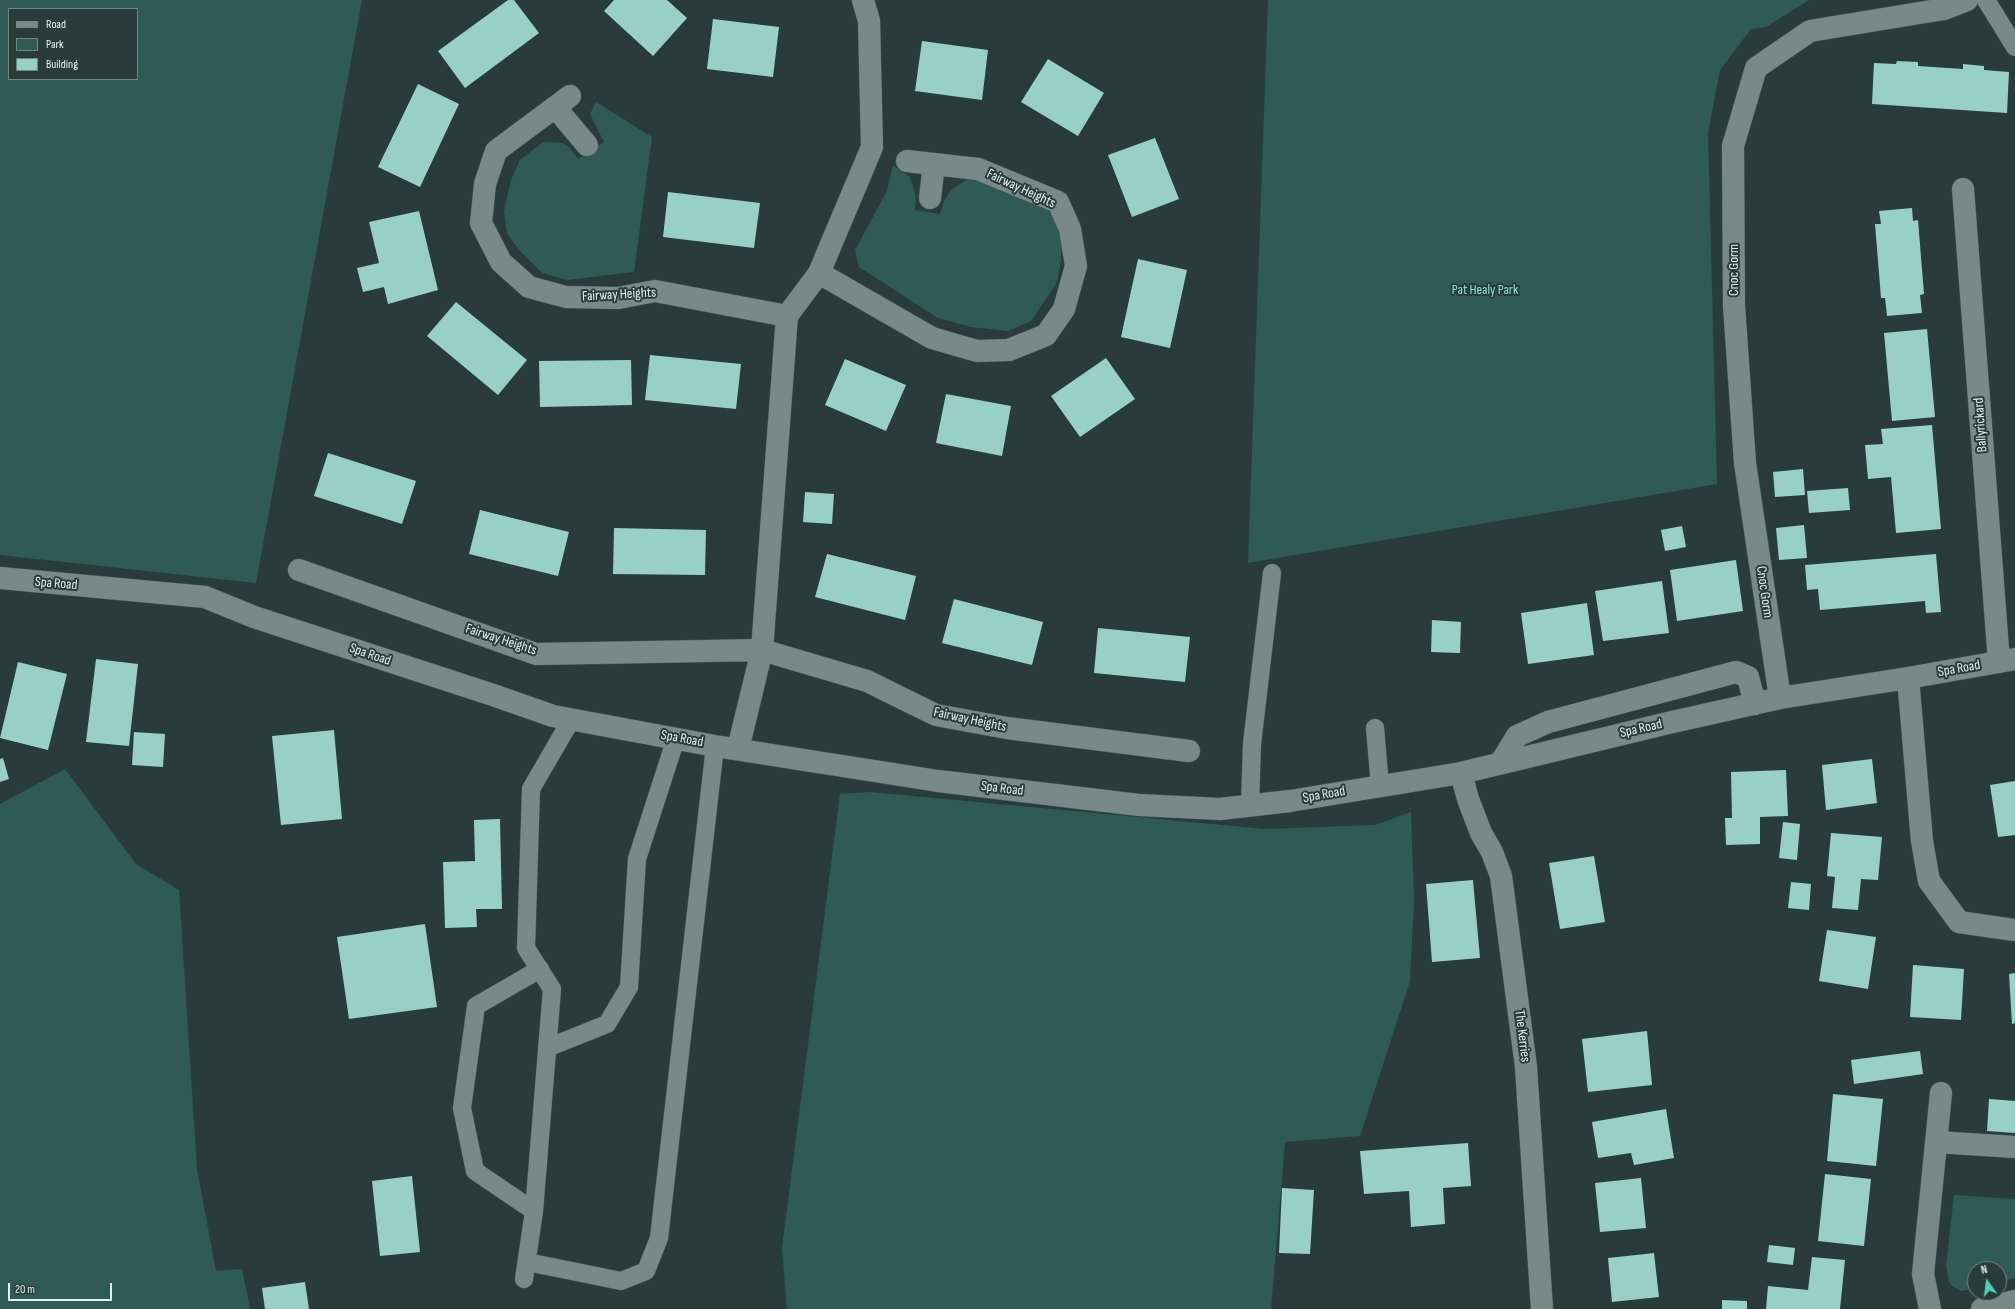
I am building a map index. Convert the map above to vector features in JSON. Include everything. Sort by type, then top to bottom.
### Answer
[{"type":"street","points":[[738,749],[762,650],[787,316],[819,273],[872,147],[869,21],[862,0]]},
{"type":"street","name":"Cnoc Gorm","points":[[1780,698],[1745,463],[1734,306],[1733,146],[1756,68],[1810,31],[1944,9],[1967,0]]},
{"type":"street","name":"Fairway Heights","points":[[587,145],[563,102],[496,151],[485,184],[481,223],[502,262],[530,287],[566,297],[618,298],[655,291],[787,316]]},
{"type":"street","name":"Fairway Heights","points":[[819,273],[932,338],[977,352],[1009,350],[1046,335],[1064,309],[1076,266],[1070,229],[1058,202],[978,169],[907,161]]},
{"type":"street","points":[[930,198],[934,164]]},
{"type":"street","name":"Ballyrickard","points":[[1963,189],[2007,660]]},
{"type":"street","name":"Fairway Heights","points":[[299,570],[536,654],[762,650],[867,680],[936,715],[1007,728],[1189,751]]},
{"type":"street","name":"Spa Road","points":[[0,578],[205,597],[254,617],[553,716],[571,720],[715,746],[938,781],[1139,805],[1220,809],[1290,801],[1461,772],[1780,698],[1908,678],[2007,660]]},
{"type":"street","points":[[1501,762],[1518,736],[1548,722],[1736,672],[1748,677],[1755,704]]},
{"type":"street","points":[[1908,678],[1922,841],[1929,881],[1959,922],[2015,930]]},
{"type":"street","name":"The Kerries","points":[[1461,772],[1468,799],[1481,833],[1492,852],[1501,876],[1526,1067],[1542,1309]]},
{"type":"street","points":[[1930,1309],[1923,1274],[1942,1093]]},
{"type":"street","points":[[1936,1142],[2015,1146]]},
{"type":"street","points":[[1982,1309],[2015,1301]]},
{"type":"lane","points":[[1986,0],[2015,47]]},
{"type":"lane","points":[[1250,806],[1252,744],[1272,572]]},
{"type":"lane","points":[[571,720],[531,789],[526,948],[552,989],[534,1211],[525,1270],[621,1281],[646,1271],[659,1238],[715,746]]},
{"type":"lane","points":[[1375,728],[1380,786]]},
{"type":"lane","points":[[547,1048],[608,1024],[629,987],[637,859],[676,738]]},
{"type":"lane","points":[[534,1211],[475,1171],[462,1108],[476,1006],[540,969]]},
{"type":"green space","points":[[0,0],[362,0],[256,583],[0,555]]},
{"type":"green space","name":"Pat Healy Park","points":[[1268,0],[1809,0],[1766,27],[1751,29],[1720,70],[1708,133],[1717,484],[1248,563]]},
{"type":"green space","points":[[596,102],[652,137],[634,272],[567,280],[542,273],[521,252],[507,234],[504,211],[511,180],[520,160],[543,142],[562,143],[569,147],[578,159],[604,142],[590,114]]},
{"type":"green space","points":[[893,165],[910,177],[916,198],[915,210],[940,214],[944,201],[951,190],[969,178],[980,179],[1045,206],[1055,220],[1061,238],[1061,262],[1056,284],[1031,321],[1008,331],[971,327],[938,318],[859,267],[855,250],[887,191]]},
{"type":"green space","points":[[65,769],[136,864],[179,890],[197,1169],[216,1271],[242,1269],[250,1309],[0,1309],[0,804]]},
{"type":"green space","points":[[870,792],[1265,829],[1375,825],[1411,812],[1414,900],[1410,981],[1360,1136],[1285,1142],[1271,1309],[787,1309],[782,1248],[840,794]]},
{"type":"green space","points":[[1954,1195],[2015,1199],[2015,1278],[2007,1280],[2007,1261],[1967,1261],[1967,1290],[1962,1291],[1953,1287],[1949,1282],[1946,1266]]},
{"type":"building","points":[[508,0],[514,0],[539,33],[465,88],[438,51]]},
{"type":"building","points":[[614,0],[667,0],[687,18],[653,56],[604,11]]},
{"type":"building","points":[[713,19],[779,27],[773,77],[707,69]]},
{"type":"building","points":[[922,41],[988,50],[982,100],[915,91]]},
{"type":"building","points":[[1048,59],[1104,93],[1078,136],[1021,102]]},
{"type":"building","points":[[1897,61],[1918,62],[1918,66],[1963,69],[1963,64],[1984,66],[1984,70],[2009,72],[2007,113],[1872,104],[1874,63],[1896,64]]},
{"type":"building","points":[[418,84],[459,104],[420,187],[378,167]]},
{"type":"building","points":[[1155,138],[1179,199],[1132,217],[1108,155]]},
{"type":"building","points":[[668,192],[760,203],[754,248],[663,237]]},
{"type":"building","points":[[1912,208],[1913,221],[1918,220],[1924,294],[1920,295],[1922,313],[1887,316],[1885,298],[1881,298],[1875,224],[1881,224],[1879,211]]},
{"type":"building","points":[[419,211],[438,290],[388,304],[384,287],[363,292],[357,268],[379,263],[369,222]]},
{"type":"building","points":[[1138,259],[1187,270],[1170,348],[1121,337]]},
{"type":"building","points":[[456,302],[527,360],[498,395],[427,336]]},
{"type":"building","points":[[1927,329],[1935,417],[1892,421],[1884,333]]},
{"type":"building","points":[[650,355],[741,364],[736,409],[645,400]]},
{"type":"building","points":[[1106,358],[1135,399],[1080,437],[1051,396]]},
{"type":"building","points":[[845,359],[906,385],[886,431],[825,405]]},
{"type":"building","points":[[631,360],[632,405],[540,407],[539,361]]},
{"type":"building","points":[[946,394],[1011,406],[1002,456],[936,443]]},
{"type":"building","points":[[1932,425],[1941,529],[1896,533],[1891,477],[1868,479],[1865,445],[1883,444],[1881,429]]},
{"type":"building","points":[[328,453],[416,481],[402,524],[314,496]]},
{"type":"building","points":[[1803,469],[1805,495],[1775,497],[1773,472]]},
{"type":"building","points":[[1848,488],[1850,510],[1809,513],[1807,491]]},
{"type":"building","points":[[805,492],[834,494],[832,524],[803,522]]},
{"type":"building","points":[[480,510],[569,532],[558,576],[469,554]]},
{"type":"building","points":[[1804,525],[1807,558],[1779,560],[1776,528]]},
{"type":"building","points":[[1682,526],[1686,547],[1665,551],[1661,530]]},
{"type":"building","points":[[614,528],[706,530],[705,575],[613,574]]},
{"type":"building","points":[[827,554],[916,576],[905,620],[815,597]]},
{"type":"building","points":[[1936,554],[1941,612],[1926,613],[1925,601],[1820,610],[1818,589],[1807,590],[1805,565]]},
{"type":"building","points":[[1736,560],[1743,611],[1677,621],[1670,570]]},
{"type":"building","points":[[1662,581],[1669,633],[1603,641],[1595,591]]},
{"type":"building","points":[[954,599],[1043,622],[1032,665],[942,643]]},
{"type":"building","points":[[1587,603],[1594,655],[1528,664],[1521,613]]},
{"type":"building","points":[[1432,620],[1461,622],[1460,653],[1431,652]]},
{"type":"building","points":[[1098,628],[1190,637],[1185,682],[1094,673]]},
{"type":"building","points":[[96,659],[138,664],[129,746],[86,742]]},
{"type":"building","points":[[18,662],[67,674],[48,750],[0,738]]},
{"type":"building","points":[[334,730],[342,819],[281,825],[272,736]]},
{"type":"building","points":[[134,732],[165,734],[163,767],[132,765]]},
{"type":"building","points":[[3,758],[9,779],[0,782],[0,759]]},
{"type":"building","points":[[1872,759],[1877,803],[1826,810],[1822,765]]},
{"type":"building","points":[[1786,770],[1788,816],[1760,817],[1760,844],[1726,845],[1725,818],[1732,818],[1731,772]]},
{"type":"building","points":[[2015,781],[2015,835],[1998,837],[1990,785]]},
{"type":"building","points":[[500,819],[502,909],[476,909],[477,927],[445,928],[443,862],[475,861],[474,820]]},
{"type":"building","points":[[1783,822],[1800,824],[1797,860],[1779,858]]},
{"type":"building","points":[[1831,833],[1882,837],[1878,880],[1861,879],[1858,910],[1832,908],[1835,877],[1827,876]]},
{"type":"building","points":[[1594,856],[1605,922],[1560,929],[1549,863]]},
{"type":"building","points":[[1473,880],[1480,958],[1432,962],[1426,884]]},
{"type":"building","points":[[1791,882],[1811,884],[1809,910],[1788,908]]},
{"type":"building","points":[[425,924],[437,1007],[349,1019],[337,937]]},
{"type":"building","points":[[1827,930],[1876,937],[1868,989],[1819,981]]},
{"type":"building","points":[[1913,965],[1964,969],[1961,1020],[1910,1017]]},
{"type":"building","points":[[2015,973],[2015,1023],[2012,1024],[2009,974]]},
{"type":"building","points":[[1647,1031],[1652,1085],[1588,1092],[1582,1039]]},
{"type":"building","points":[[1920,1051],[1923,1074],[1854,1084],[1851,1060]]},
{"type":"building","points":[[1833,1094],[1883,1099],[1876,1166],[1827,1161]]},
{"type":"building","points":[[1989,1099],[2015,1101],[2015,1133],[1987,1131]]},
{"type":"building","points":[[1666,1109],[1674,1158],[1634,1165],[1631,1153],[1598,1158],[1592,1122]]},
{"type":"building","points":[[1468,1143],[1471,1186],[1443,1188],[1445,1224],[1411,1227],[1409,1191],[1364,1194],[1360,1151]]},
{"type":"building","points":[[1825,1174],[1871,1179],[1864,1246],[1818,1241]]},
{"type":"building","points":[[412,1176],[420,1252],[380,1256],[372,1181]]},
{"type":"building","points":[[1641,1178],[1646,1228],[1600,1232],[1595,1183]]},
{"type":"building","points":[[1282,1188],[1314,1190],[1310,1254],[1279,1253]]},
{"type":"building","points":[[1769,1245],[1795,1248],[1793,1265],[1767,1262]]},
{"type":"building","points":[[1654,1253],[1659,1297],[1612,1302],[1608,1258]]},
{"type":"building","points":[[1812,1257],[1845,1260],[1840,1309],[1766,1309],[1768,1286],[1808,1290]]},
{"type":"building","points":[[305,1282],[309,1309],[265,1309],[262,1288]]},
{"type":"building","points":[[1722,1300],[1747,1301],[1747,1309],[1722,1309]]}]
